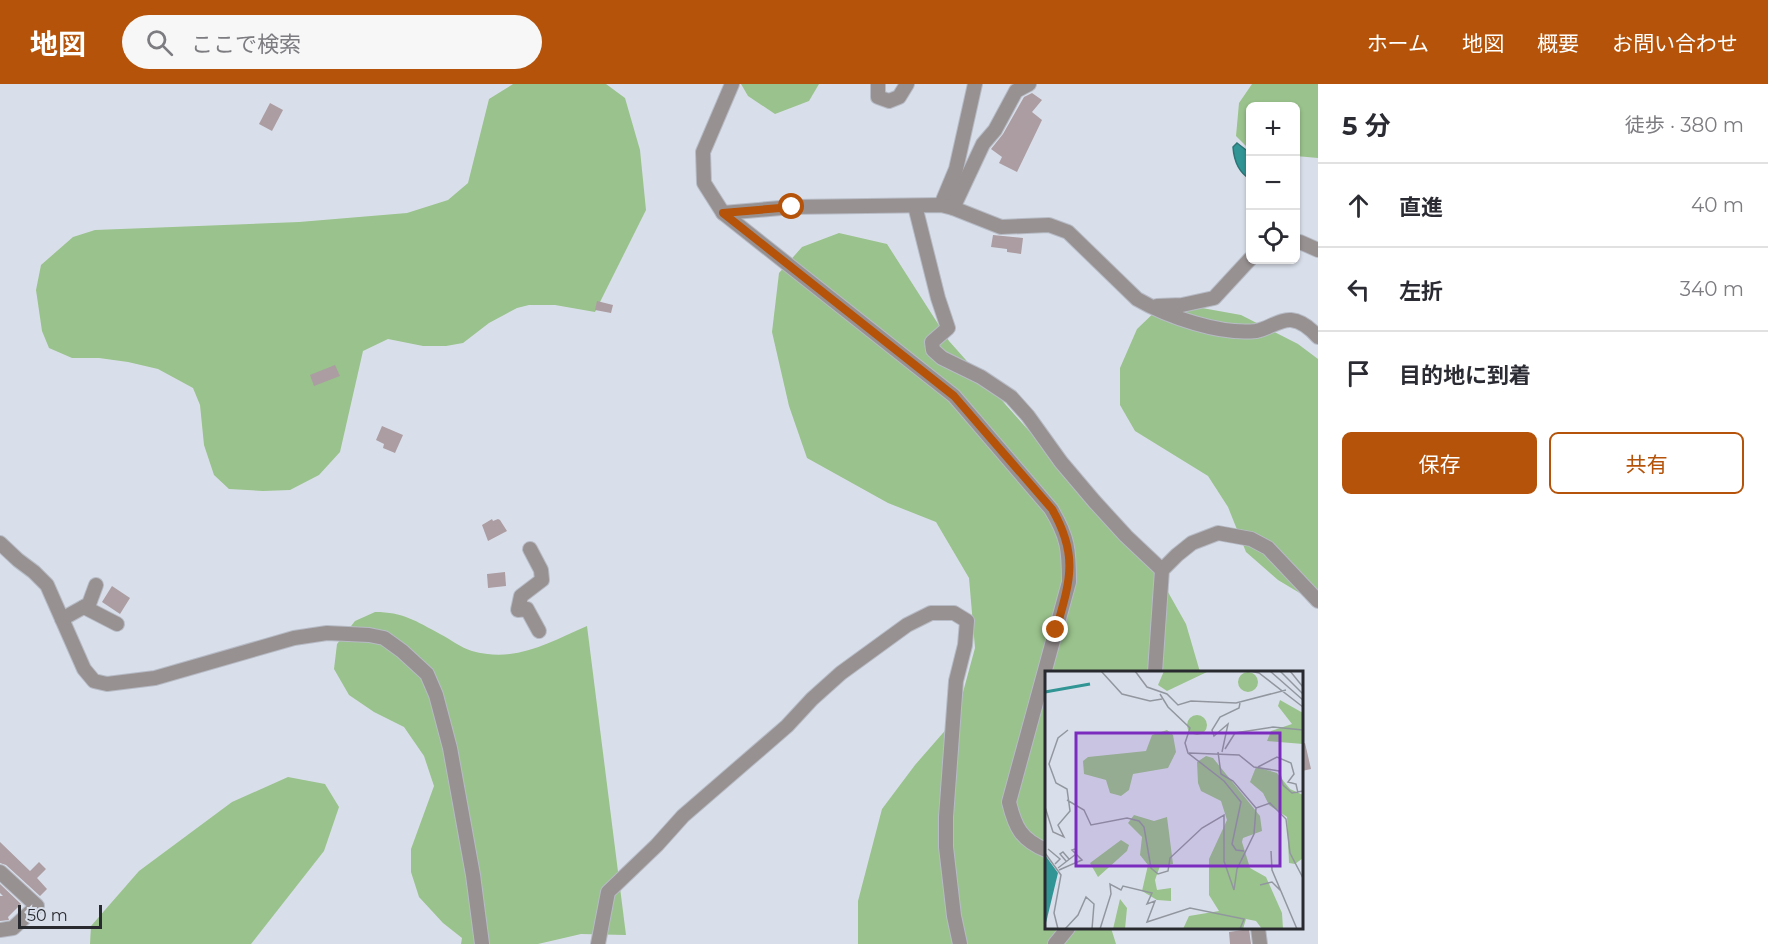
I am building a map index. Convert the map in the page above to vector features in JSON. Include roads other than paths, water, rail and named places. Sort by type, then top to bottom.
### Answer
[{"type":"street","points":[[732,84],[703,152],[704,183],[723,213],[954,396],[1052,509],[1063,528],[1069,551],[1069,582],[1009,802],[1014,824],[1033,845],[1045,849]]},
{"type":"street","points":[[878,84],[878,97],[889,101],[899,97],[907,84]]},
{"type":"street","points":[[947,206],[975,84]]},
{"type":"street","points":[[947,206],[982,144],[995,130],[1016,92],[1029,84]]},
{"type":"street","points":[[915,206],[938,298],[948,328],[932,342],[933,350],[942,358],[981,377],[1011,397],[1094,501],[1162,570]]},
{"type":"street","points":[[723,213],[792,207],[947,206],[1000,227],[1049,225],[1068,232],[1137,299],[1149,306],[1214,329],[1239,332],[1260,330],[1288,319],[1299,322],[1318,337]]},
{"type":"street","points":[[1300,242],[1318,250]]},
{"type":"street","points":[[1149,306],[1182,305],[1214,298],[1246,264]]},
{"type":"street","points":[[1155,671],[1162,570],[1192,543],[1218,533],[1251,539],[1268,548],[1318,601]]},
{"type":"street","points":[[0,543],[47,585],[84,669],[94,681],[107,684],[155,678],[294,638],[320,633],[369,634],[384,638],[402,651],[427,675],[436,695],[450,748],[473,875],[482,944]]},
{"type":"street","points":[[530,549],[541,570],[543,580],[521,596],[518,609],[526,609],[539,631]]},
{"type":"street","points":[[62,619],[89,604],[96,585]]},
{"type":"street","points":[[84,607],[117,624]]},
{"type":"street","points":[[598,944],[608,892],[657,845],[683,816],[787,726],[841,673],[907,625],[931,613],[954,613],[967,621],[965,645],[956,681],[946,817],[946,847],[954,916],[960,944]]},
{"type":"street","points":[[0,872],[37,906],[13,928],[0,930]]},
{"type":"street","points":[[1055,944],[1066,929]]},
{"type":"street","points":[[1258,929],[1260,944]]}]
